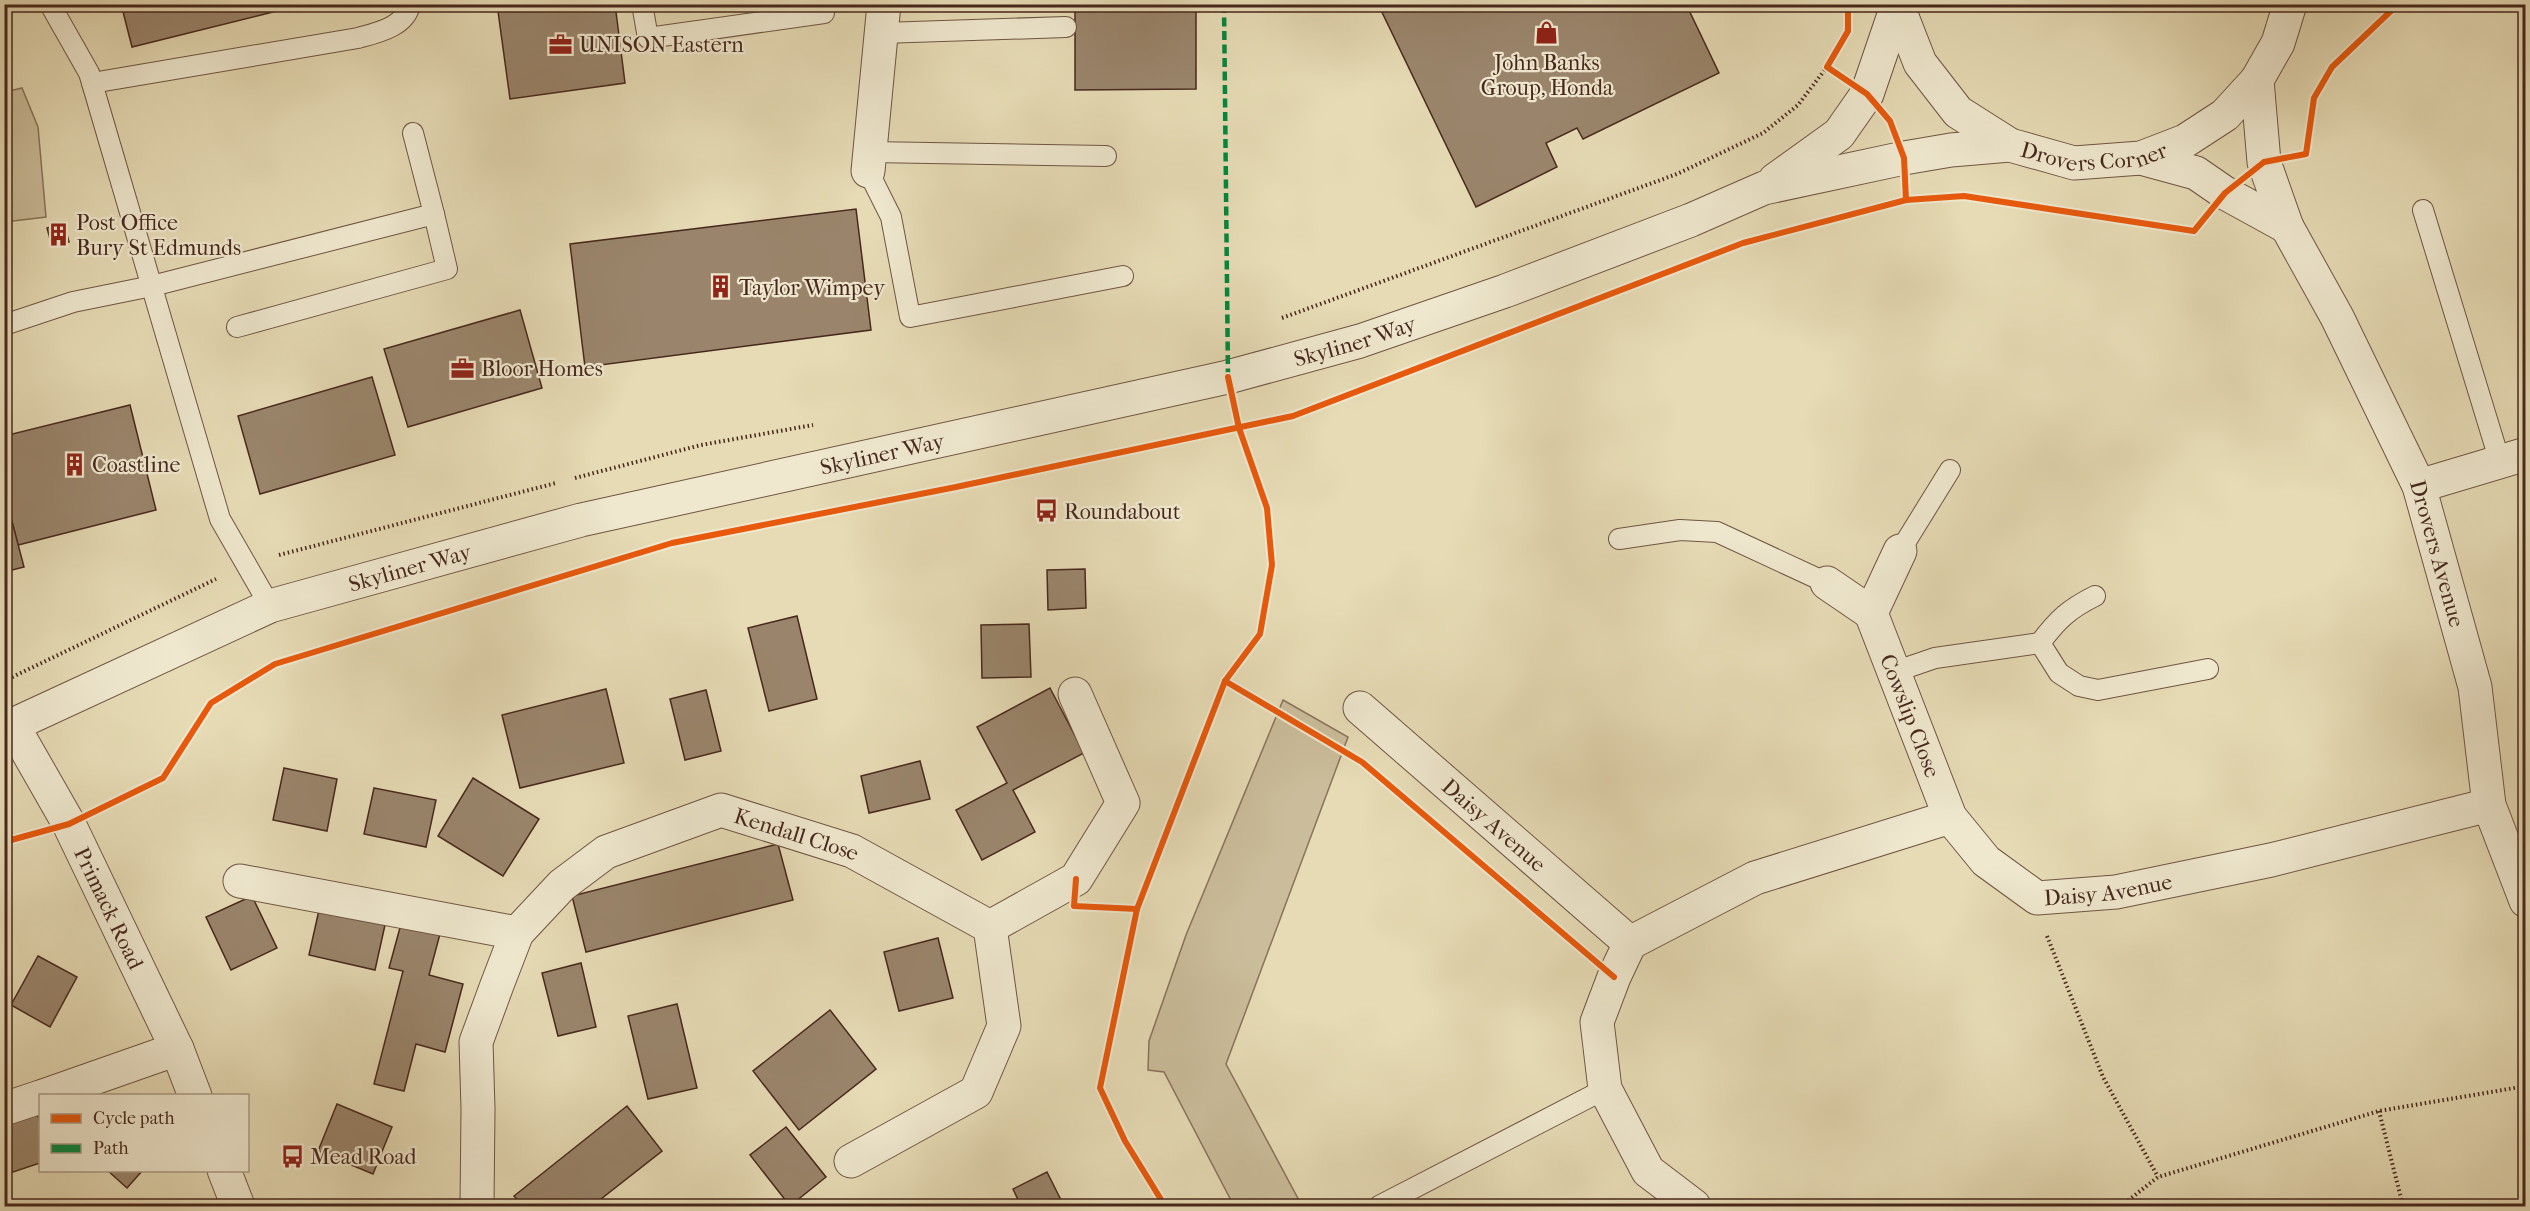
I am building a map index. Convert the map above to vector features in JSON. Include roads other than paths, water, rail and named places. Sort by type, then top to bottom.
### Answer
[{"type":"street","name":"Drovers Corner","points":[[1897,5],[1920,63],[1958,111],[2010,145],[2074,163],[2141,158],[2185,141],[2225,115],[2257,80],[2278,43],[2290,4]]},
{"type":"street","points":[[2278,43],[2316,4]]},
{"type":"street","name":"Skyliner Way","points":[[1764,188],[1839,134],[1867,93],[1897,5]]},
{"type":"street","points":[[869,162],[883,19]]},
{"type":"street","name":"Drovers Avenue","points":[[2257,80],[2264,162],[2287,227],[2337,317],[2420,486],[2475,687],[2489,805],[2526,901]]},
{"type":"street","name":"Skyliner Way","points":[[9,727],[270,606],[581,520],[1228,377],[1360,341],[1505,291],[1691,220],[1764,188],[1904,158],[1951,150],[2010,145]]},
{"type":"street","points":[[2141,158],[2196,173],[2225,193],[2287,227]]},
{"type":"street","points":[[2420,486],[2513,458]]},
{"type":"street","points":[[1827,583],[1871,613],[1900,551]]},
{"type":"street","name":"Cowslip Close","points":[[1871,613],[1950,817]]},
{"type":"street","points":[[851,1161],[976,1092],[1004,1026],[990,927],[1076,879],[1123,803],[1075,694]]},
{"type":"street","name":"Daisy Avenue","points":[[1360,708],[1630,943]]},
{"type":"street","name":"Primack Road","points":[[9,727],[69,824],[177,1049],[195,1094]]},
{"type":"street","name":"Daisy Avenue","points":[[1950,817],[1986,861],[2037,898],[2116,892],[2271,860],[2489,805]]},
{"type":"street","name":"Kendall Close","points":[[477,1206],[476,1042],[517,933],[562,885],[606,852],[721,810],[852,851],[990,927]]},
{"type":"street","points":[[1694,1206],[1648,1171],[1605,1089],[1597,1022],[1630,943],[1755,879],[1950,817]]},
{"type":"street","points":[[240,881],[517,933]]},
{"type":"street","points":[[48,1094],[177,1049]]},
{"type":"street","points":[[4,1109],[39,1097]]},
{"type":"street","points":[[225,1172],[238,1206]]},
{"type":"lane","points":[[92,82],[358,38],[390,28],[408,12],[410,4]]},
{"type":"lane","points":[[642,4],[648,38],[824,13],[823,4]]},
{"type":"lane","points":[[51,6],[92,82],[220,519],[270,606]]},
{"type":"lane","points":[[883,19],[1066,27]]},
{"type":"lane","points":[[237,327],[447,269],[413,134]]},
{"type":"lane","points":[[1106,156],[869,162],[891,217],[910,317],[1123,276]]},
{"type":"lane","points":[[2423,210],[2513,458]]},
{"type":"lane","points":[[4,325],[73,302],[153,286],[434,214]]},
{"type":"lane","points":[[1900,551],[1950,470]]},
{"type":"lane","points":[[1619,540],[1680,530],[1717,532],[1827,583]]},
{"type":"lane","points":[[1894,672],[1935,658],[2040,643],[2056,621],[2070,609],[2096,596]]},
{"type":"lane","points":[[2040,643],[2059,673],[2079,686],[2098,690],[2208,669]]},
{"type":"lane","points":[[1379,1206],[1605,1089]]},
{"type":"place","name":"John Banks Group, Honda","points":[[1547,33]]},
{"type":"place","name":"UNISON Eastern","points":[[561,44]]},
{"type":"place","name":"Post Office Bury St Edmunds","points":[[58,235]]},
{"type":"place","name":"Taylor Wimpey","points":[[721,287]]},
{"type":"place","name":"Bloor Homes","points":[[463,368]]},
{"type":"place","name":"Coastline","points":[[74,464]]},
{"type":"place","name":"Roundabout","points":[[1046,511]]},
{"type":"place","name":"Mead Road","points":[[292,1156]]}]
